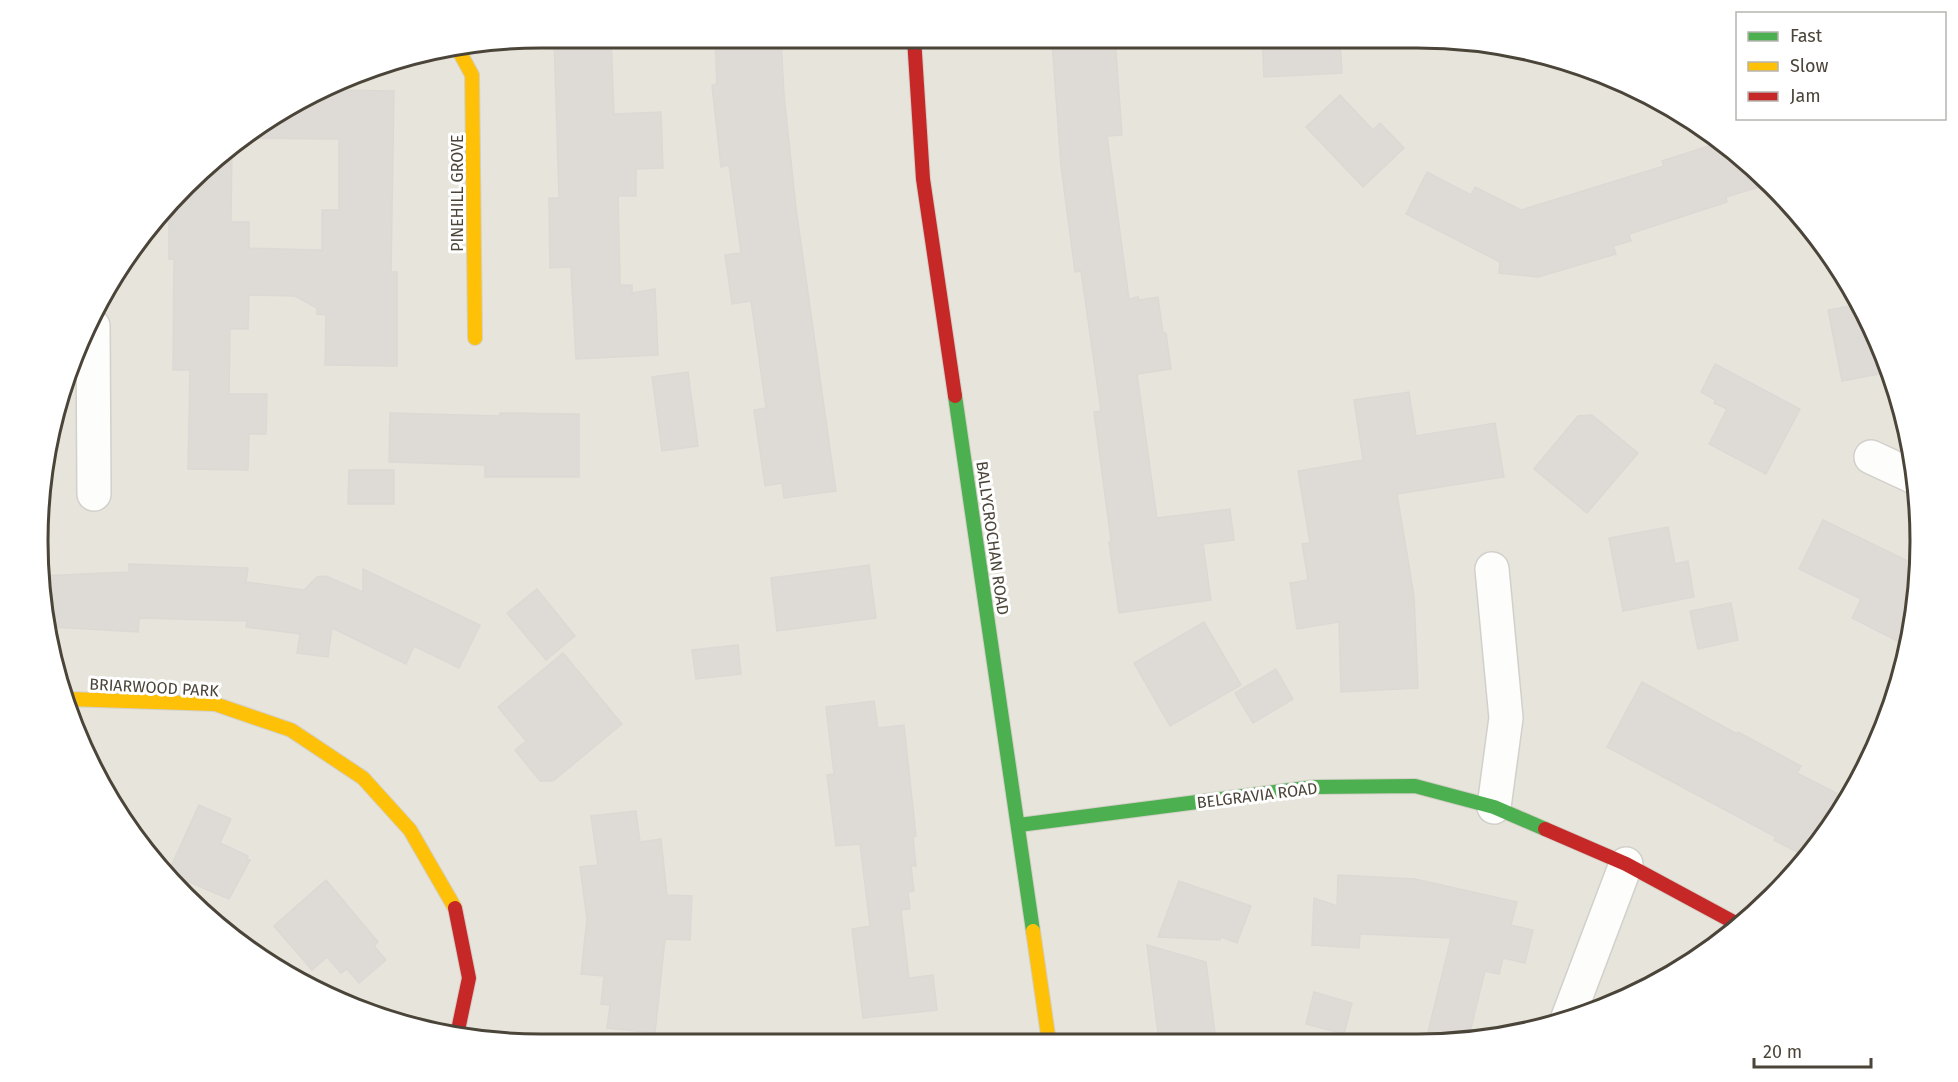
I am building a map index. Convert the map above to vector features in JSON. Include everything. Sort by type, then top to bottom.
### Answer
[{"type":"street","name":"BALLYCROCHAN ROAD","points":[[915,48],[923,178],[1048,1034]]},
{"type":"street","name":"PINEHILL GROVE","points":[[461,55],[472,75],[475,338]]},
{"type":"street","points":[[90,343],[94,494]]},
{"type":"street","points":[[1871,457],[1905,473]]},
{"type":"street","points":[[1492,569],[1506,718],[1494,807]]},
{"type":"street","name":"BRIARWOOD PARK","points":[[74,699],[215,704],[291,730],[363,778],[410,831],[455,907],[469,978],[459,1027]]},
{"type":"street","name":"BELGRAVIA ROAD","points":[[1019,825],[1314,787],[1415,786],[1494,807],[1626,864],[1731,921]]},
{"type":"street","points":[[1571,1009],[1626,864]]},
{"type":"shaded area","points":[[541,48],[1449,49],[1513,57],[1575,74],[1664,114],[1691,131],[1742,170],[1766,192],[1808,241],[1827,267],[1859,323],[1884,383],[1893,413],[1901,445],[1909,509],[1909,573],[1906,605],[1901,637],[1884,699],[1844,788],[1808,841],[1766,890],[1742,912],[1691,951],[1635,983],[1575,1008],[1513,1025],[1481,1030],[1417,1034],[509,1033],[445,1025],[383,1008],[294,968],[241,932],[192,890],[170,866],[131,815],[99,759],[74,699],[57,637],[52,605],[48,541],[49,509],[57,445],[74,383],[114,294],[150,241],[192,192],[216,170],[267,131],[323,99],[383,74],[445,57],[477,52]]},
{"type":"building","points":[[554,48],[611,48],[614,114],[661,112],[663,168],[636,169],[636,196],[618,196],[620,285],[632,285],[632,293],[655,289],[658,355],[576,359],[571,267],[550,268],[549,198],[559,198]]},
{"type":"building","points":[[715,48],[782,48],[796,208],[836,491],[784,498],[782,483],[765,486],[754,410],[766,408],[751,301],[732,304],[725,255],[741,253],[729,165],[721,167],[712,85],[717,84]]},
{"type":"building","points":[[1052,48],[1116,48],[1122,135],[1107,136],[1129,299],[1158,297],[1171,369],[1137,374],[1157,518],[1230,509],[1234,540],[1203,544],[1211,600],[1119,613],[1094,412],[1101,411],[1081,271],[1075,272],[1061,166]]},
{"type":"building","points":[[1263,48],[1341,48],[1342,73],[1264,77]]},
{"type":"building","points":[[343,90],[394,91],[391,272],[397,272],[397,366],[325,365],[326,315],[317,314],[317,308],[295,296],[249,295],[248,329],[230,329],[229,394],[267,394],[266,434],[249,434],[248,470],[188,469],[190,370],[173,370],[174,259],[169,259],[169,217],[192,192],[232,157],[231,222],[249,222],[249,248],[322,250],[322,210],[339,210],[339,139],[257,138],[294,114]]},
{"type":"building","points":[[1340,95],[1373,130],[1380,123],[1404,148],[1363,187],[1306,127]]},
{"type":"building","points":[[1711,145],[1760,187],[1726,197],[1727,202],[1629,234],[1631,241],[1613,246],[1616,254],[1538,277],[1499,273],[1500,262],[1406,214],[1427,172],[1471,195],[1475,187],[1521,210],[1664,166],[1662,161]]},
{"type":"building","points":[[1850,306],[1880,374],[1842,381],[1828,310]]},
{"type":"building","points":[[1715,364],[1800,409],[1766,474],[1709,444],[1727,409],[1714,403],[1715,400],[1701,392]]},
{"type":"building","points":[[688,372],[698,446],[662,451],[652,377]]},
{"type":"building","points":[[1409,392],[1416,436],[1495,423],[1504,477],[1397,494],[1414,596],[1418,688],[1341,692],[1339,622],[1297,629],[1290,583],[1308,580],[1302,544],[1310,543],[1298,471],[1363,460],[1354,400]]},
{"type":"building","points":[[390,413],[500,416],[500,413],[579,414],[579,477],[485,477],[485,465],[389,462]]},
{"type":"building","points":[[1592,415],[1638,453],[1587,513],[1534,469],[1578,416]]},
{"type":"building","points":[[349,470],[394,470],[394,504],[348,504]]},
{"type":"building","points":[[1823,520],[1909,562],[1906,605],[1900,642],[1852,618],[1861,599],[1799,569]]},
{"type":"building","points":[[1668,527],[1675,564],[1688,561],[1694,597],[1623,611],[1609,538]]},
{"type":"building","points":[[129,564],[248,568],[246,582],[304,590],[317,577],[326,576],[363,592],[363,569],[480,625],[459,668],[414,646],[406,664],[332,628],[328,657],[297,653],[300,634],[246,627],[247,621],[139,618],[138,632],[55,627],[49,576],[129,572]]},
{"type":"building","points":[[869,565],[876,618],[777,631],[771,578]]},
{"type":"building","points":[[537,589],[575,636],[546,660],[507,613]]},
{"type":"building","points":[[1731,603],[1738,640],[1698,649],[1690,611]]},
{"type":"building","points":[[1204,622],[1241,685],[1170,726],[1134,663]]},
{"type":"building","points":[[738,645],[741,674],[696,679],[692,650]]},
{"type":"building","points":[[563,653],[622,724],[553,781],[540,781],[515,750],[526,741],[498,707]]},
{"type":"building","points":[[1276,669],[1293,699],[1253,723],[1235,693]]},
{"type":"building","points":[[1642,682],[1801,766],[1797,773],[1840,795],[1799,853],[1774,840],[1776,837],[1607,747]]},
{"type":"building","points":[[874,701],[878,728],[904,725],[916,836],[913,837],[916,866],[911,866],[914,891],[908,892],[910,909],[901,910],[909,978],[933,975],[937,1010],[863,1018],[852,929],[870,926],[860,844],[836,846],[827,775],[834,774],[826,707]]},
{"type":"building","points":[[199,805],[231,819],[220,843],[248,856],[247,859],[250,860],[229,899],[182,879],[171,867]]},
{"type":"building","points":[[636,811],[640,842],[661,839],[667,895],[692,896],[690,940],[665,939],[655,1033],[607,1028],[610,1005],[601,1004],[604,976],[581,974],[587,919],[580,867],[598,865],[591,816]]},
{"type":"building","points":[[1338,875],[1415,879],[1517,902],[1511,925],[1533,930],[1525,963],[1503,958],[1499,974],[1485,971],[1470,1031],[1428,1034],[1451,938],[1360,934],[1359,948],[1312,945],[1314,898],[1337,906]]},
{"type":"building","points":[[326,880],[378,942],[374,946],[386,960],[359,983],[347,969],[341,973],[327,957],[312,970],[274,926]]},
{"type":"building","points":[[1179,881],[1251,906],[1237,943],[1221,937],[1220,940],[1158,937]]},
{"type":"building","points":[[1147,945],[1206,962],[1215,1034],[1158,1034]]},
{"type":"building","points":[[1314,992],[1352,1003],[1344,1034],[1306,1024]]},
{"type":"traffic: fast","points":[[955,396],[1033,931]]},
{"type":"traffic: fast","points":[[1019,825],[1314,787],[1415,786],[1494,807],[1545,829]]},
{"type":"traffic: slow","points":[[461,55],[472,75],[475,338]]},
{"type":"traffic: slow","points":[[74,699],[215,704],[291,730],[363,778],[410,830],[455,908]]},
{"type":"traffic: slow","points":[[1033,931],[1048,1034]]},
{"type":"traffic: jam","points":[[915,48],[923,179],[955,396]]},
{"type":"traffic: jam","points":[[1545,829],[1626,864],[1731,921]]},
{"type":"traffic: jam","points":[[455,908],[469,978],[459,1027]]}]
